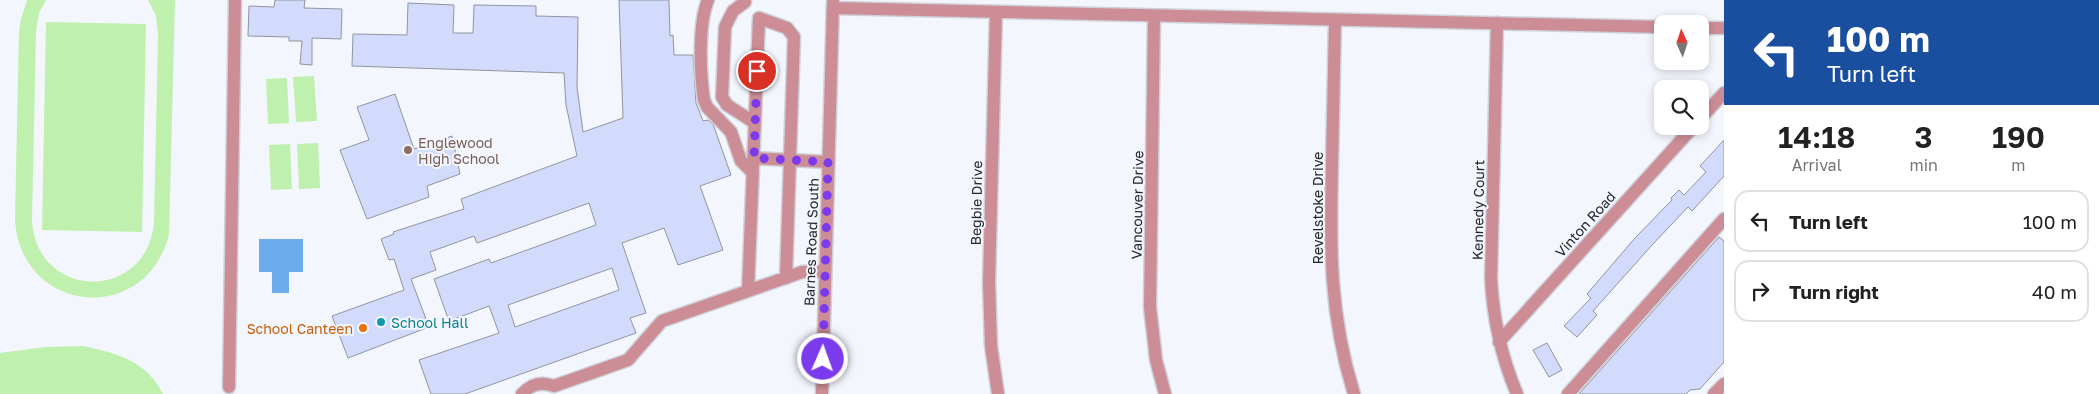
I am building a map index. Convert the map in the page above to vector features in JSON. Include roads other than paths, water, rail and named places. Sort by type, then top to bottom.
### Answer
[{"type":"street","points":[[229,388],[235,0]]},
{"type":"street","points":[[708,0],[703,12],[702,35],[704,100],[731,132],[742,161],[753,173]]},
{"type":"street","points":[[755,123],[727,105],[722,97],[725,26],[733,11],[744,1],[759,18],[787,28],[794,37],[786,278]]},
{"type":"street","points":[[833,4],[996,12],[1654,27]]},
{"type":"street","name":"Barnes Road South","points":[[822,394],[833,4]]},
{"type":"street","name":"Begbie Drive","points":[[996,12],[989,282],[991,346],[998,394]]},
{"type":"street","name":"Vancouver Drive","points":[[1154,16],[1150,307],[1156,360],[1165,394]]},
{"type":"street","points":[[748,291],[759,18]]},
{"type":"street","name":"Revelstoke Drive","points":[[1335,20],[1330,241],[1332,284],[1343,358],[1354,394]]},
{"type":"street","name":"Kennedy Court","points":[[1497,24],[1492,302],[1499,342],[1506,367],[1517,394]]},
{"type":"street","points":[[1709,28],[1724,28]]},
{"type":"street","points":[[1709,109],[1724,93]]},
{"type":"street","name":"Vinton Road","points":[[1499,342],[1686,135]]},
{"type":"street","points":[[754,158],[828,162]]},
{"type":"street","points":[[1568,394],[1724,219]]},
{"type":"street","points":[[522,394],[535,384],[546,382],[551,390],[628,360],[662,321],[802,272],[825,271]]},
{"type":"street","points":[[1714,394],[1724,384]]},
{"type":"water","points":[[259,239],[303,239],[303,272],[289,272],[289,293],[272,293],[272,272],[259,272]]},
{"type":"place","name":"Englewood High School","points":[[408,150]]},
{"type":"place","name":"School Hall","points":[[381,322]]},
{"type":"place","name":"School Canteen","points":[[363,328]]}]
